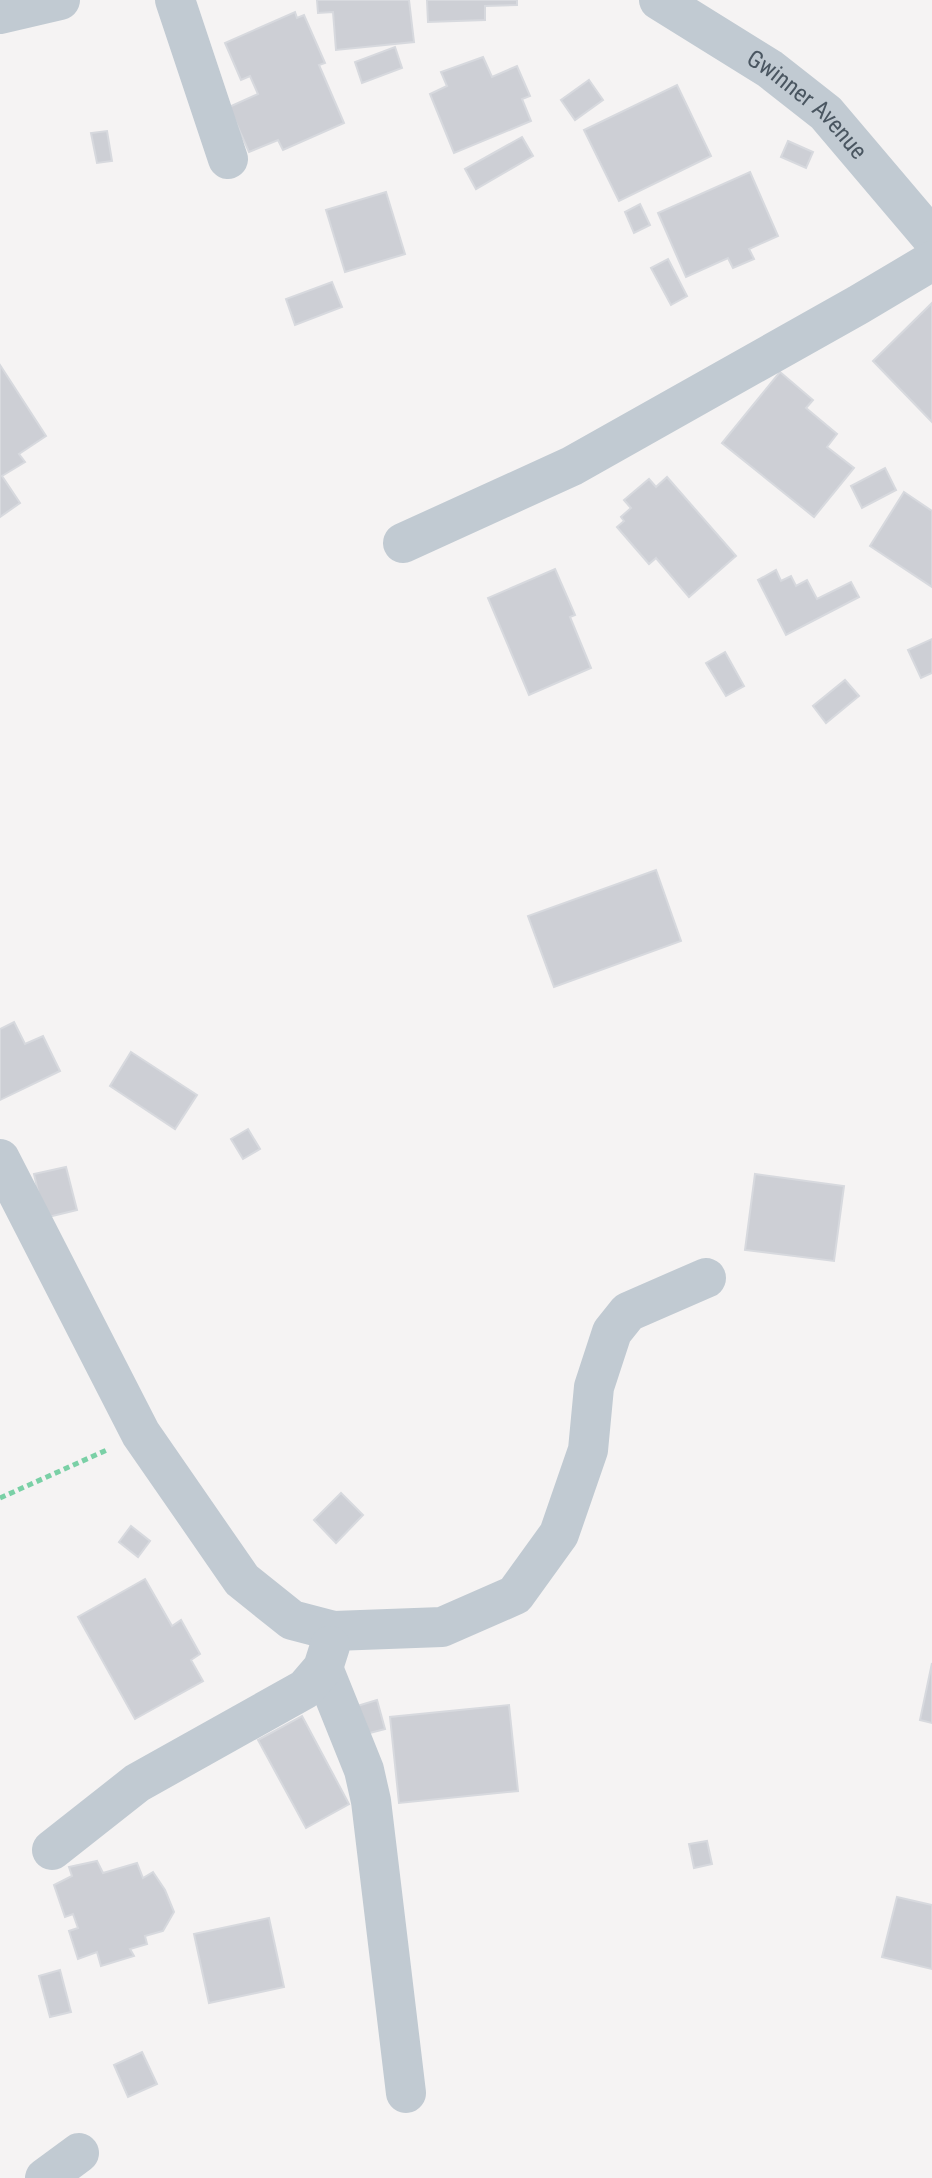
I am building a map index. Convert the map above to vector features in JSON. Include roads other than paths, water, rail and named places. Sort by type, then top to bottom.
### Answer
[{"type":"street","points":[[0,14],[60,0]]},
{"type":"street","points":[[175,0],[228,159]]},
{"type":"street","name":"Gwinner Avenue","points":[[659,0],[770,69],[826,113],[932,238]]},
{"type":"street","points":[[403,543],[572,466],[932,261]]},
{"type":"street","points":[[0,1159],[141,1434],[242,1580],[329,1650],[371,1801],[406,2093]]},
{"type":"street","points":[[52,1850],[137,1783],[305,1689],[329,1650],[442,1627],[515,1595],[559,1534],[588,1450],[594,1387],[612,1332],[628,1312],[706,1278]]},
{"type":"street","points":[[45,2178],[79,2153]]}]
